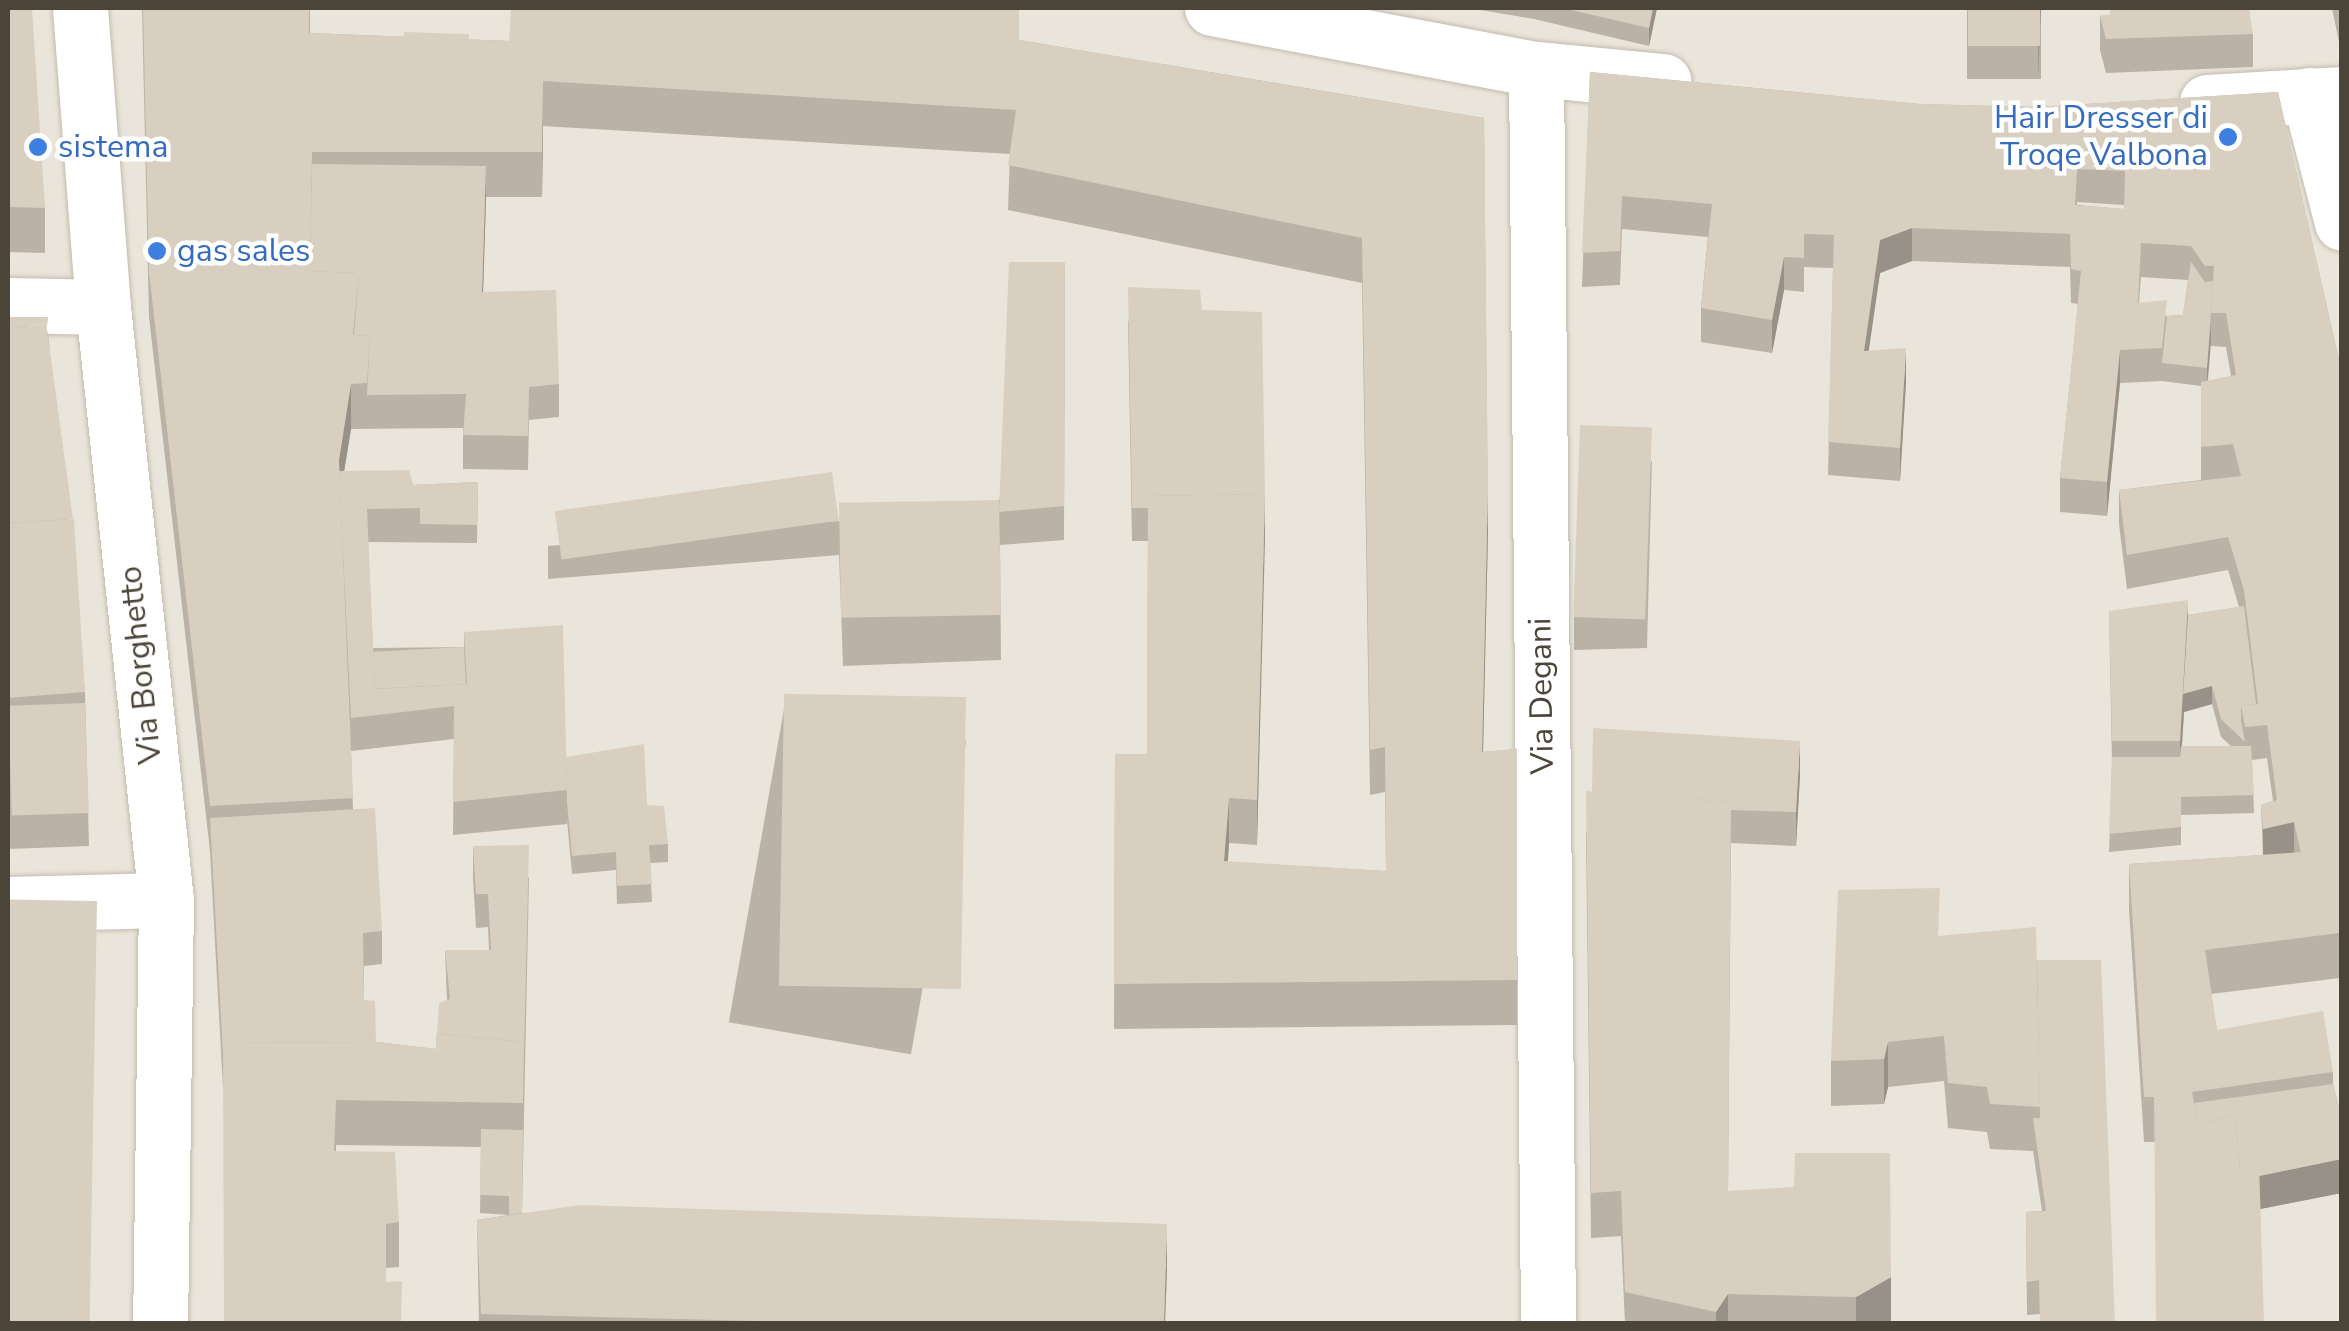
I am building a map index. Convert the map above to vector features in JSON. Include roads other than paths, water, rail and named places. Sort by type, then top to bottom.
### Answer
[{"type":"street","name":"Via Borghetto","points":[[80,8],[103,308],[166,900],[160,1324]]},
{"type":"street","points":[[1212,8],[1536,69],[1709,86]]},
{"type":"street","name":"Via Degani","points":[[1536,69],[1548,1324]]},
{"type":"street","points":[[2153,105],[2325,94],[2342,223]]},
{"type":"street","points":[[8,305],[103,308]]},
{"type":"street","points":[[8,904],[166,900]]},
{"type":"place","name":"Hair Dresser di Troqe Valbona","points":[[2228,137]]},
{"type":"place","name":"sistema","points":[[38,147]]},
{"type":"place","name":"gas sales","points":[[157,251]]}]
